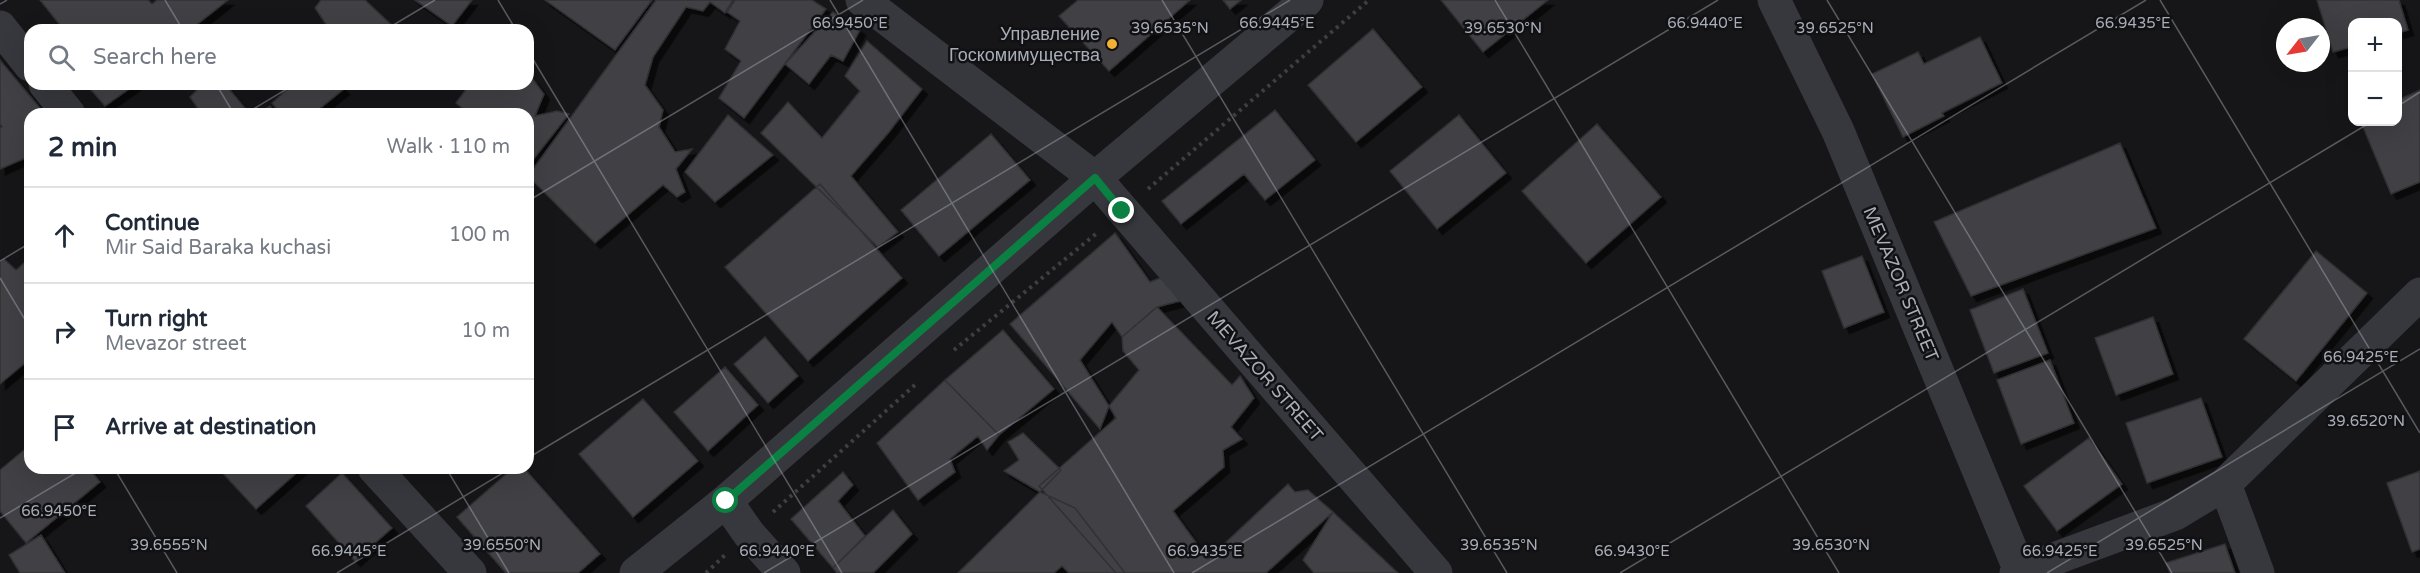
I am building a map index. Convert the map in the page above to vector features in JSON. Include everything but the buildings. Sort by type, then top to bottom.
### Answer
[{"type":"street","name":"MEVAZOR STREET","points":[[862,0],[1095,178],[1436,573]]},
{"type":"street","points":[[636,573],[726,501],[1095,178],[1307,0]]},
{"type":"street","name":"MEVAZOR STREET","points":[[1774,0],[1838,131],[2018,572]]},
{"type":"street","points":[[0,27],[24,57]]},
{"type":"street","points":[[50,90],[64,108]]},
{"type":"street","points":[[2018,572],[2175,514],[2225,484],[2420,294]]},
{"type":"street","points":[[379,474],[470,573]]},
{"type":"street","points":[[2225,484],[2258,573]]},
{"type":"street","points":[[726,501],[749,534],[784,573]]},
{"type":"path","points":[[953,351],[1122,211],[1369,0]]},
{"type":"path","points":[[706,573],[918,382]]},
{"type":"place","name":"Управление Госкомимущества","points":[[1112,44]]},
{"type":"route","points":[[726,501],[1095,178],[1122,211]]}]
